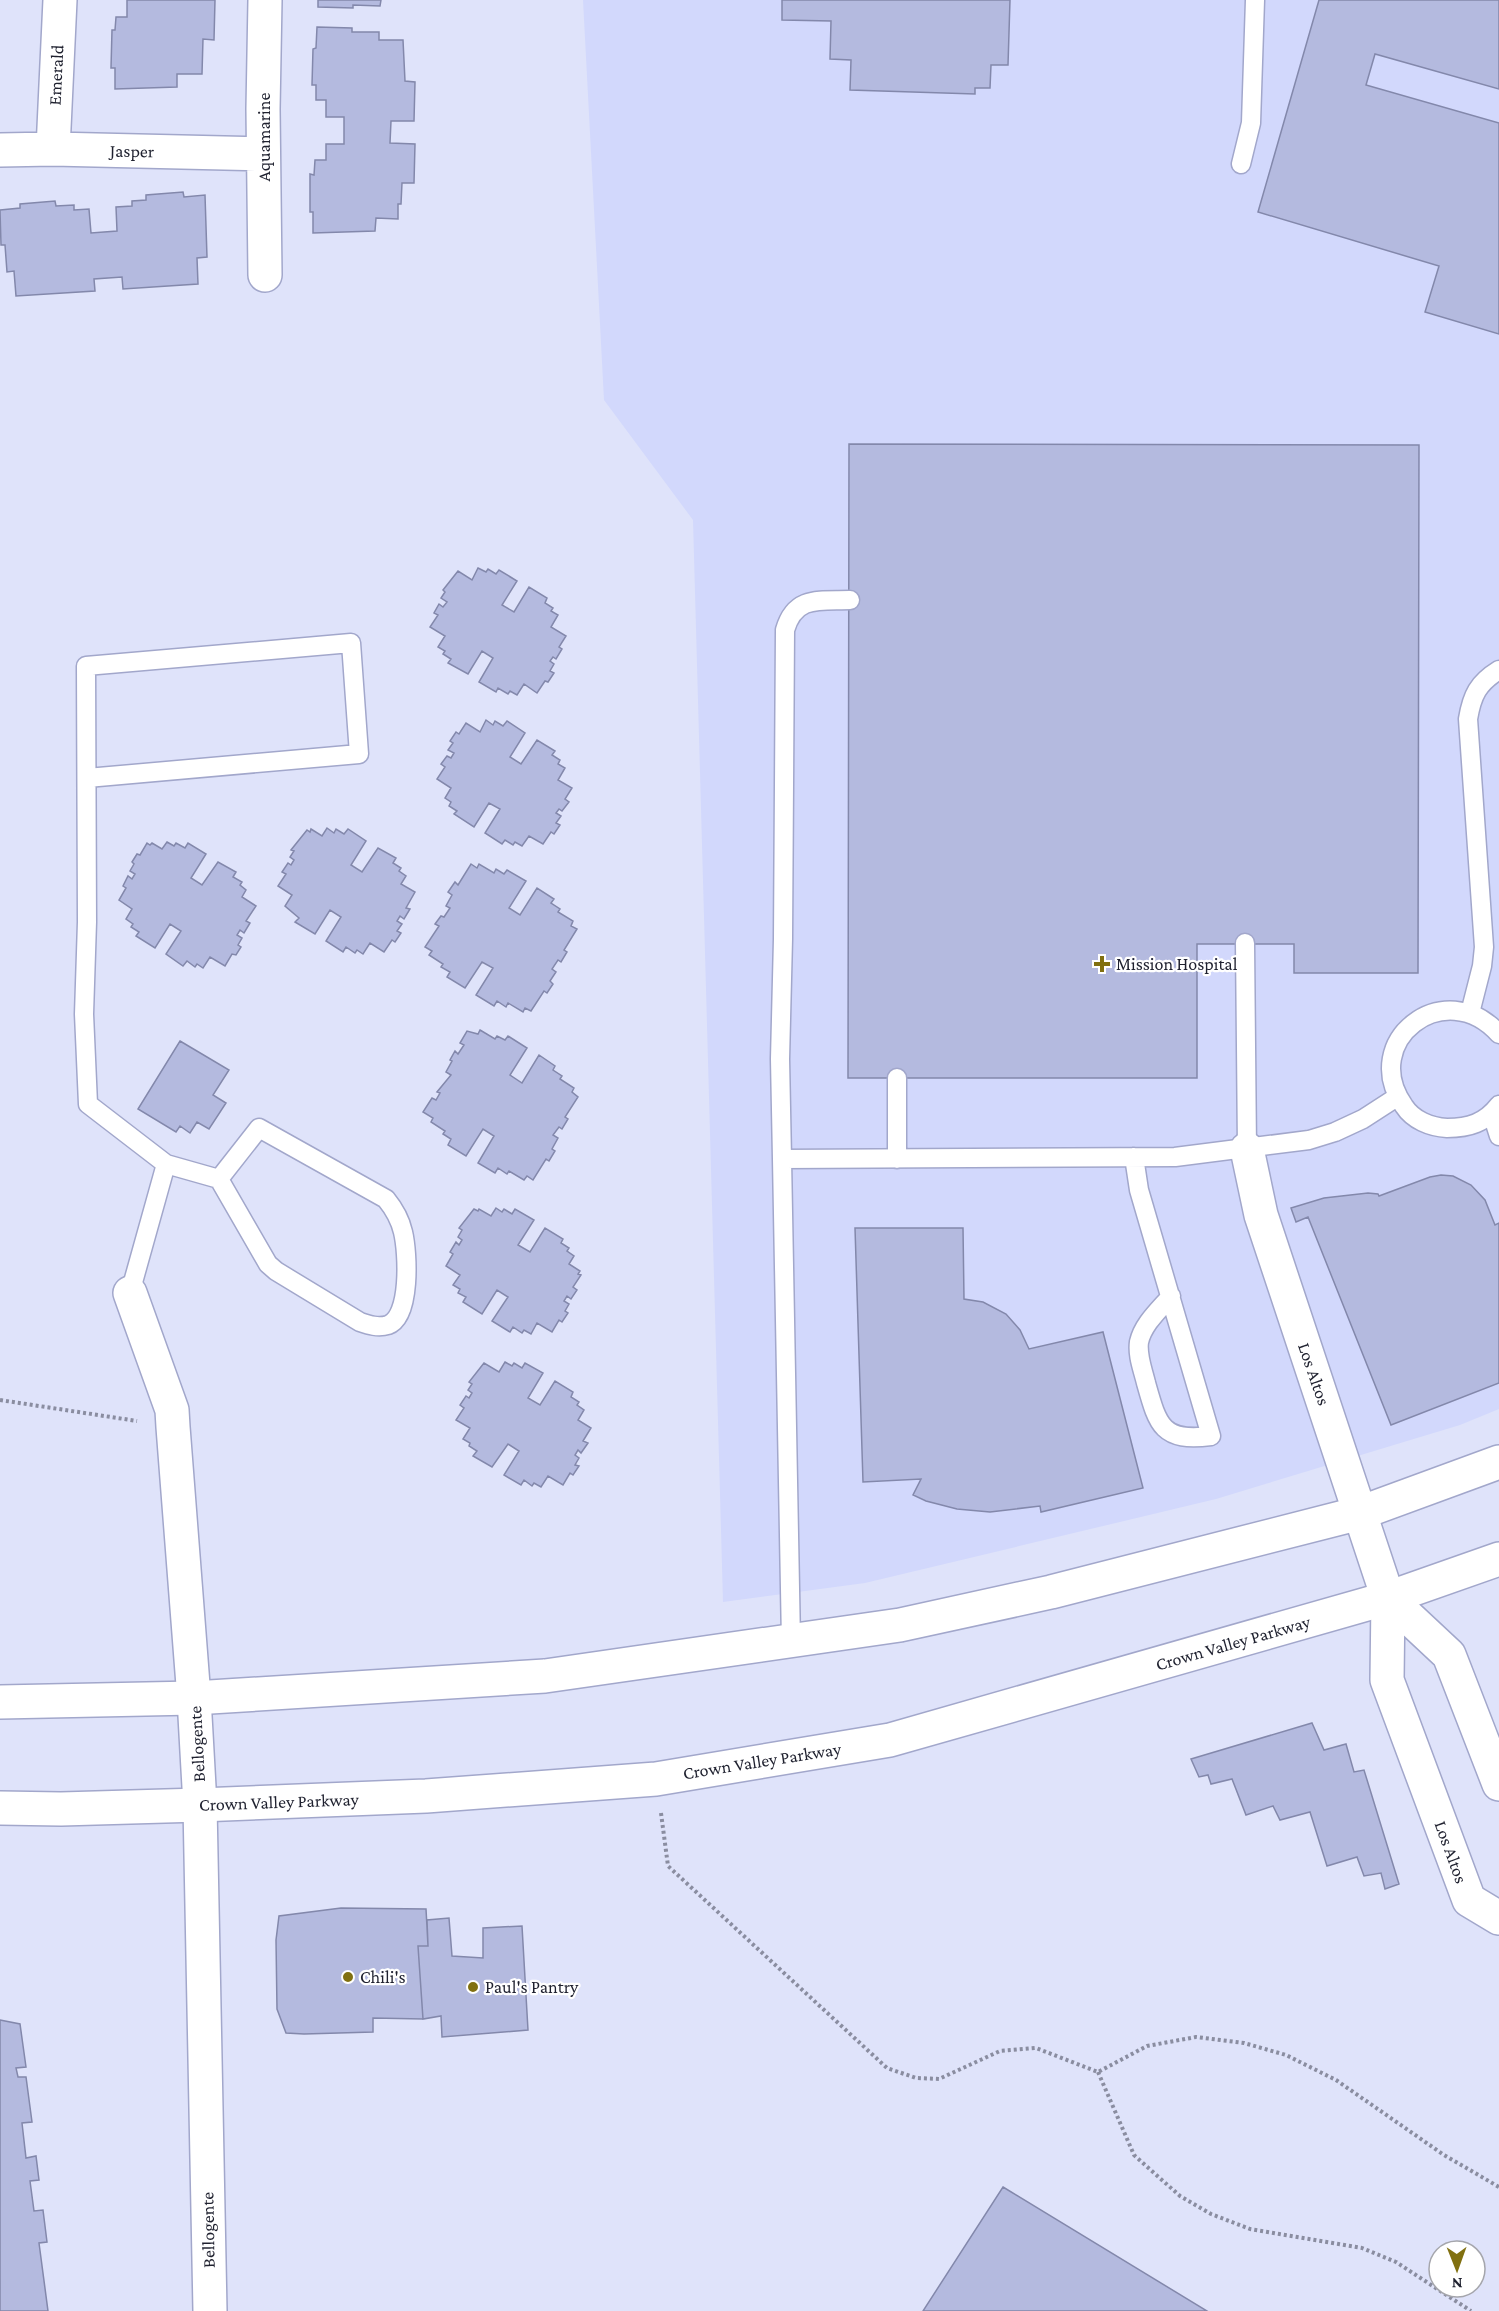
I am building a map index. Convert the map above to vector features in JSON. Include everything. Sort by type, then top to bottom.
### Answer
[{"type":"main road","name":"Emerald","points":[[53,149],[60,0]]},
{"type":"main road","name":"Aquamarine","points":[[265,0],[263,154],[265,274]]},
{"type":"main road","name":"Jasper","points":[[0,150],[53,149],[263,154]]},
{"type":"main road","name":"Los Altos","points":[[1246,1149],[1261,1215],[1388,1598],[1387,1680],[1469,1900],[1499,1918]]},
{"type":"main road","name":"Bellogente","points":[[130,1293],[172,1410],[200,1805],[210,2311]]},
{"type":"main road","points":[[0,1702],[194,1698],[545,1676],[900,1625],[1051,1592],[1360,1513],[1499,1462]]},
{"type":"main road","name":"Crown Valley Parkway","points":[[0,1808],[61,1809],[426,1796],[656,1779],[890,1740],[1388,1598],[1499,1559]]},
{"type":"main road","name":"Los Altos","points":[[1388,1598],[1449,1655],[1499,1784]]},
{"type":"lane","points":[[1241,164],[1251,123],[1255,0]]},
{"type":"lane","points":[[791,1642],[780,1059],[785,630],[795,608],[803,604],[811,601],[850,600]]},
{"type":"lane","points":[[87,778],[359,754],[351,644],[86,666],[87,922],[84,1014],[88,1104],[166,1164],[219,1179],[268,1263],[276,1272],[360,1322],[374,1326],[388,1325],[398,1318],[405,1302],[405,1244],[397,1213],[387,1199],[259,1128],[219,1179]]},
{"type":"lane","points":[[1470,1013],[1482,966],[1484,947],[1468,719],[1472,697],[1483,682],[1499,670]]},
{"type":"lane","points":[[1245,943],[1246,1149]]},
{"type":"lane","points":[[1499,1034],[1489,1023],[1470,1013],[1442,1010],[1416,1021],[1406,1030],[1398,1042],[1391,1069],[1397,1097],[1408,1112],[1422,1123],[1441,1128],[1460,1128],[1476,1125],[1495,1110],[1499,1136]]},
{"type":"lane","points":[[897,1078],[897,1159]]},
{"type":"lane","points":[[782,1159],[1175,1157],[1309,1140],[1335,1132],[1363,1119],[1397,1097]]},
{"type":"lane","points":[[1134,1157],[1139,1190],[1171,1296],[1211,1436],[1189,1439],[1173,1434],[1156,1418],[1139,1356],[1139,1343],[1152,1317],[1171,1296]]},
{"type":"lane","points":[[130,1293],[166,1164]]},
{"type":"path","points":[[0,1400],[173,1427]]},
{"type":"path","points":[[656,1779],[668,1866],[887,2068],[916,2078],[939,2079],[1000,2051],[1036,2048],[1098,2072],[1134,2155],[1180,2196],[1211,2214],[1250,2229],[1362,2248],[1396,2262],[1471,2311]]},
{"type":"path","points":[[1098,2072],[1147,2046],[1196,2037],[1244,2043],[1286,2055],[1336,2080],[1444,2155],[1499,2187]]},
{"type":"shaded area","name":"Mission Hospital","points":[[583,0],[1499,0],[1499,1409],[1460,1425],[1216,1499],[865,1583],[723,1602],[693,520],[604,400]]},
{"type":"building","points":[[127,0],[215,0],[214,40],[203,39],[202,74],[177,74],[177,87],[115,89],[115,68],[111,68],[112,30],[115,30],[116,17],[127,17]]},
{"type":"building","points":[[318,0],[381,0],[380,6],[353,5],[353,8],[318,7]]},
{"type":"building","points":[[782,0],[1010,0],[1008,65],[991,65],[990,88],[975,88],[975,94],[850,90],[851,60],[830,59],[831,21],[782,20]]},
{"type":"building","points":[[1319,0],[1499,0],[1499,89],[1375,54],[1366,85],[1499,123],[1499,334],[1425,312],[1439,266],[1258,212]]},
{"type":"building","points":[[317,27],[352,28],[352,32],[379,32],[379,40],[403,40],[405,81],[415,82],[414,121],[391,121],[390,143],[415,144],[414,183],[402,183],[398,219],[376,218],[375,231],[313,233],[313,212],[310,212],[310,174],[314,175],[315,160],[326,160],[326,144],[344,144],[344,117],[326,117],[326,100],[316,100],[316,85],[312,85],[313,49],[316,48]]},
{"type":"building","points":[[183,192],[184,197],[205,195],[207,257],[197,258],[198,284],[123,289],[122,277],[94,279],[95,291],[16,296],[14,271],[7,272],[5,245],[1,245],[0,210],[20,208],[20,204],[55,201],[56,206],[74,205],[74,210],[89,209],[91,233],[117,231],[116,207],[132,206],[132,201],[146,200],[146,195]]},
{"type":"building","points":[[849,444],[1419,445],[1418,973],[1294,973],[1294,944],[1197,944],[1197,1078],[848,1078]]},
{"type":"building","points":[[478,568],[486,572],[488,569],[496,574],[499,570],[517,581],[502,605],[514,612],[529,587],[547,598],[545,603],[553,608],[551,611],[558,615],[551,627],[566,636],[559,647],[562,649],[556,659],[553,657],[550,661],[554,664],[550,671],[554,673],[537,693],[524,684],[517,695],[510,691],[508,694],[498,688],[496,692],[479,682],[493,658],[482,651],[468,674],[448,663],[451,659],[443,654],[445,651],[438,647],[445,636],[430,627],[438,615],[434,613],[439,604],[443,607],[447,602],[441,598],[445,592],[443,590],[458,571],[472,580]]},
{"type":"building","points":[[486,720],[493,725],[495,721],[503,726],[507,721],[525,733],[510,757],[521,764],[537,740],[555,751],[552,755],[560,760],[558,764],[565,768],[558,780],[572,788],[565,799],[569,802],[562,811],[559,809],[556,813],[561,816],[556,823],[560,825],[554,834],[551,832],[543,844],[529,836],[522,846],[515,842],[513,845],[505,840],[502,844],[485,833],[500,809],[489,803],[474,827],[454,814],[457,811],[449,806],[451,802],[445,798],[451,788],[437,779],[445,767],[441,764],[447,756],[451,758],[454,753],[448,750],[453,743],[450,741],[456,732],[459,734],[466,723],[480,732]]},
{"type":"building","points":[[327,828],[334,833],[336,829],[344,834],[348,829],[366,841],[351,865],[362,872],[378,848],[396,858],[393,863],[401,868],[399,871],[406,876],[401,884],[415,892],[406,908],[410,909],[404,919],[400,916],[397,921],[402,924],[397,931],[401,933],[395,942],[392,940],[384,952],[370,943],[363,954],[357,950],[355,953],[346,947],[343,952],[326,941],[341,917],[330,910],[315,934],[295,922],[299,918],[285,906],[292,895],[278,886],[286,874],[282,872],[288,863],[291,865],[294,860],[290,857],[294,851],[291,850],[307,830],[310,832],[311,829],[322,836]]},
{"type":"building","points":[[167,842],[174,846],[176,843],[185,848],[188,843],[206,854],[191,878],[202,885],[218,862],[236,872],[233,877],[242,882],[240,885],[246,890],[242,897],[256,906],[246,921],[250,923],[244,933],[240,930],[237,935],[242,938],[238,945],[241,947],[236,955],[232,954],[225,966],[210,957],[203,968],[197,964],[195,967],[187,961],[183,966],[166,954],[181,931],[170,924],[155,948],[136,936],[139,932],[131,927],[133,924],[126,919],[132,909],[119,900],[126,888],[123,886],[128,876],[132,879],[135,874],[130,871],[134,864],[132,862],[137,854],[140,855],[147,843],[150,845],[152,843],[162,849]]},
{"type":"building","points":[[471,864],[477,868],[479,864],[494,873],[496,869],[504,874],[507,870],[526,881],[509,908],[520,915],[537,888],[554,899],[551,903],[560,909],[558,912],[573,921],[571,926],[577,929],[564,950],[567,952],[561,962],[558,960],[552,969],[556,972],[550,981],[553,984],[547,993],[544,991],[531,1011],[525,1008],[523,1012],[508,1003],[506,1007],[497,1001],[494,1006],[476,995],[493,968],[482,962],[465,988],[447,977],[450,972],[441,967],[443,964],[429,955],[432,951],[425,947],[439,926],[435,924],[450,908],[446,906],[452,895],[448,892],[455,882],[458,885]]},
{"type":"building","points":[[480,1030],[495,1039],[497,1036],[505,1040],[508,1036],[527,1048],[510,1075],[522,1083],[539,1055],[555,1066],[553,1070],[562,1076],[560,1079],[574,1088],[572,1092],[578,1097],[565,1117],[568,1119],[562,1129],[559,1127],[553,1135],[558,1138],[552,1149],[555,1151],[549,1161],[546,1159],[533,1180],[527,1176],[524,1180],[509,1171],[507,1174],[498,1168],[495,1173],[478,1163],[494,1136],[483,1129],[466,1156],[448,1145],[451,1139],[443,1134],[445,1131],[431,1122],[433,1118],[423,1112],[432,1098],[436,1100],[440,1093],[437,1092],[451,1075],[446,1072],[452,1061],[450,1060],[455,1051],[458,1054],[464,1045],[460,1043],[467,1031],[478,1034]]},
{"type":"building","points":[[180,1041],[229,1070],[213,1095],[226,1103],[209,1129],[197,1122],[190,1133],[180,1126],[176,1132],[138,1109]]},
{"type":"building","points":[[1441,1175],[1453,1176],[1471,1185],[1485,1200],[1495,1225],[1499,1223],[1499,1383],[1391,1425],[1308,1217],[1296,1222],[1291,1208],[1324,1198],[1368,1193],[1379,1196]]},
{"type":"building","points":[[496,1208],[502,1212],[504,1209],[512,1214],[515,1209],[534,1220],[518,1245],[530,1252],[545,1228],[563,1239],[561,1243],[569,1248],[567,1251],[574,1256],[569,1264],[580,1271],[578,1274],[581,1275],[573,1287],[577,1290],[571,1299],[567,1296],[564,1301],[569,1304],[565,1311],[568,1313],[562,1322],[559,1320],[552,1332],[537,1323],[531,1334],[524,1330],[522,1333],[513,1327],[510,1332],[492,1321],[508,1297],[497,1290],[482,1314],[463,1302],[466,1297],[458,1293],[460,1289],[453,1285],[460,1275],[446,1266],[453,1254],[450,1252],[456,1242],[459,1245],[462,1240],[458,1237],[462,1230],[459,1228],[474,1209],[478,1211],[479,1209],[491,1216]]},
{"type":"building","points":[[855,1228],[963,1228],[964,1299],[983,1302],[1006,1314],[1020,1330],[1029,1349],[1103,1332],[1143,1488],[1041,1512],[1040,1506],[990,1512],[957,1509],[913,1495],[921,1479],[863,1482]]},
{"type":"building","points":[[505,1362],[512,1366],[514,1363],[522,1368],[525,1363],[543,1373],[528,1398],[540,1405],[555,1381],[573,1392],[571,1397],[579,1402],[577,1405],[584,1410],[578,1420],[591,1428],[583,1441],[588,1443],[581,1453],[578,1450],[575,1455],[579,1458],[575,1465],[579,1466],[573,1475],[570,1473],[563,1485],[548,1476],[541,1487],[534,1483],[532,1486],[524,1480],[521,1485],[504,1475],[519,1451],[508,1444],[492,1467],[473,1456],[477,1451],[463,1439],[470,1428],[456,1420],[464,1408],[460,1405],[466,1396],[469,1398],[472,1393],[468,1390],[472,1384],[469,1382],[484,1363],[499,1372]]},
{"type":"building","points":[[1312,1723],[1324,1750],[1346,1744],[1354,1772],[1364,1770],[1399,1884],[1385,1889],[1381,1873],[1364,1876],[1357,1857],[1327,1866],[1310,1812],[1280,1820],[1273,1806],[1246,1815],[1232,1779],[1211,1784],[1208,1775],[1199,1777],[1191,1759]]},
{"type":"building","name":"Chili's","points":[[341,1908],[426,1909],[428,1946],[418,1946],[423,2019],[373,2018],[373,2032],[286,2033],[277,2009],[276,1940],[279,1916]]},
{"type":"building","name":"Paul's Pantry","points":[[449,1918],[452,1956],[483,1958],[483,1928],[522,1926],[528,2030],[442,2037],[441,2016],[423,2019],[418,1946],[428,1946],[427,1920]]},
{"type":"building","points":[[0,2020],[20,2024],[26,2067],[16,2068],[18,2077],[26,2077],[32,2122],[22,2123],[26,2158],[36,2156],[39,2180],[30,2181],[34,2211],[43,2210],[47,2242],[39,2243],[48,2311],[0,2311]]},
{"type":"building","points":[[1003,2187],[1207,2311],[923,2311]]},
{"type":"place","name":"Mission Hospital","points":[[1102,964]]},
{"type":"place","name":"Chili's","points":[[348,1977]]},
{"type":"place","name":"Paul's Pantry","points":[[473,1987]]}]
